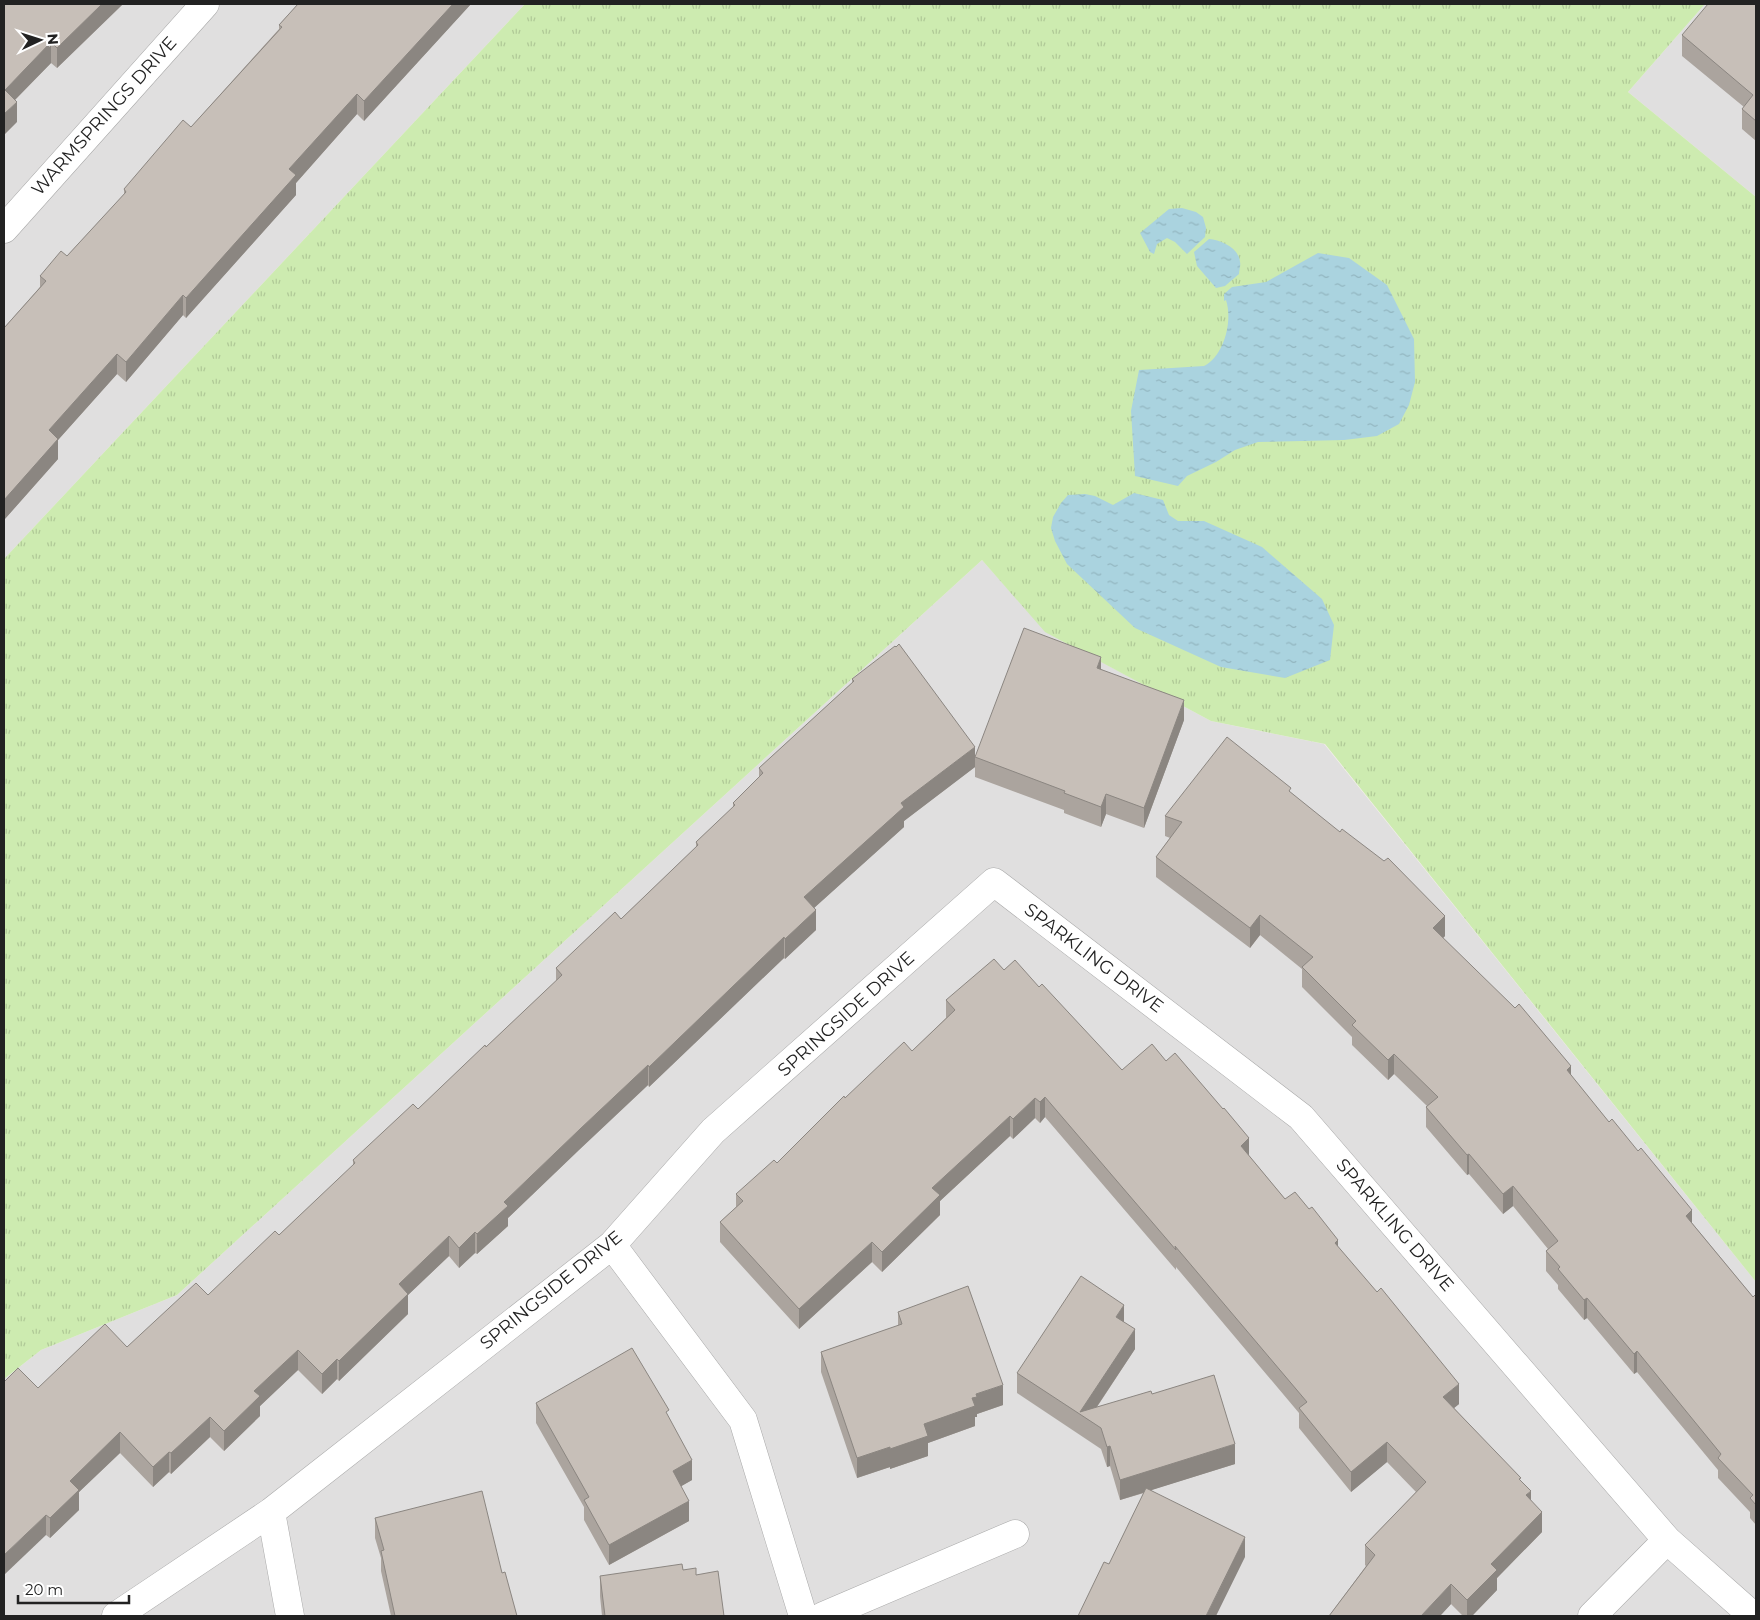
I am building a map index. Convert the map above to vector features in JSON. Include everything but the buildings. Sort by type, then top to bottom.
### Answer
[{"type":"street","name":"WARMSPRINGS DRIVE","points":[[4,229],[205,4]]},
{"type":"street","name":"SPRINGSIDE DRIVE","points":[[116,1616],[271,1512],[612,1244],[713,1131],[994,882]]},
{"type":"street","name":"SPARKLING DRIVE","points":[[994,882],[1301,1117],[1667,1540],[1752,1616]]},
{"type":"street","points":[[612,1244],[743,1420],[803,1616]]},
{"type":"street","points":[[271,1512],[290,1616]]},
{"type":"street","points":[[823,1616],[1015,1534]]},
{"type":"street","points":[[1592,1616],[1667,1540]]},
{"type":"shaded area","points":[[4,4],[525,4],[4,559]]},
{"type":"shaded area","points":[[1705,4],[1756,4],[1756,197],[1628,92]]},
{"type":"shaded area","points":[[982,560],[1046,632],[1211,721],[1324,744],[1756,1282],[1756,1616],[4,1616],[4,1379],[41,1350],[177,1295]]},
{"type":"green space","points":[[525,4],[1705,4],[1628,92],[1756,197],[1756,1282],[1325,744],[1211,721],[1045,632],[982,560],[177,1295],[41,1350],[4,1379],[4,559]]},
{"type":"water","points":[[1182,208],[1196,212],[1203,217],[1206,228],[1205,237],[1187,254],[1175,242],[1167,238],[1157,244],[1154,254],[1150,252],[1140,233],[1169,209]]},
{"type":"water","points":[[1209,239],[1229,246],[1239,257],[1239,274],[1225,286],[1216,288],[1197,266],[1194,252]]},
{"type":"water","points":[[1318,253],[1349,258],[1387,285],[1414,339],[1415,382],[1409,405],[1399,424],[1377,436],[1344,440],[1258,442],[1235,450],[1216,462],[1187,476],[1178,486],[1135,476],[1131,411],[1139,370],[1204,366],[1217,354],[1225,337],[1228,308],[1226,300],[1224,301],[1224,294],[1232,287],[1266,282]]},
{"type":"water","points":[[1134,493],[1163,500],[1169,515],[1178,521],[1204,521],[1262,547],[1322,599],[1334,625],[1330,660],[1285,678],[1221,667],[1135,628],[1067,564],[1055,541],[1051,528],[1053,517],[1068,495],[1085,494],[1095,496],[1113,505]]}]
